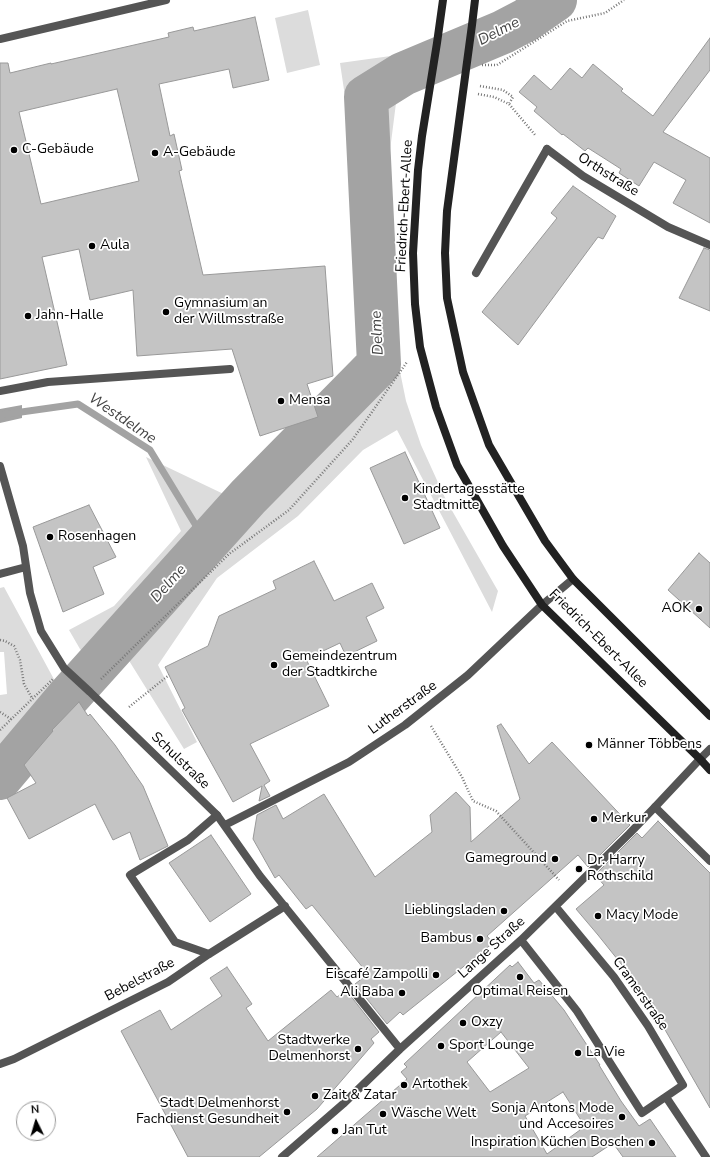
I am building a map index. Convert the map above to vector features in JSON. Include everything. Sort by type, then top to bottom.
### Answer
[{"type":"main road","name":"Friedrich-Ebert-Allee","points":[[443,0],[422,136],[412,253],[415,304],[420,347],[436,407],[457,465],[503,546],[542,605],[700,758],[710,770]]},
{"type":"main road","name":"Friedrich-Ebert-Allee","points":[[475,0],[447,210],[445,254],[447,298],[463,372],[489,445],[545,541],[574,579],[710,716]]},
{"type":"street","points":[[0,39],[166,0]]},
{"type":"street","points":[[476,273],[547,149]]},
{"type":"street","name":"Orthstraße","points":[[547,149],[583,176],[662,223],[710,245]]},
{"type":"street","points":[[0,392],[48,382],[230,369]]},
{"type":"street","name":"Schulstraße","points":[[0,466],[23,546],[30,593],[41,631],[64,668],[217,815],[260,876],[400,1049]]},
{"type":"street","points":[[0,574],[26,567]]},
{"type":"street","name":"Lutherstraße","points":[[225,825],[349,762],[405,725],[468,675],[542,605],[574,579]]},
{"type":"street","name":"Lange Straße","points":[[282,1157],[343,1104],[400,1049],[521,940],[656,807],[710,749]]},
{"type":"street","points":[[656,807],[710,861]]},
{"type":"street","points":[[209,954],[175,942],[130,875],[188,840],[217,815]]},
{"type":"street","name":"Bebelstraße","points":[[0,1064],[168,982],[285,906]]},
{"type":"street","name":"Cramerstraße","points":[[521,940],[577,1011],[642,1113],[683,1085],[648,1026],[614,977],[556,906]]},
{"type":"street","points":[[666,1096],[706,1157]]},
{"type":"path","points":[[467,62],[497,65],[567,20],[605,14],[624,0]]},
{"type":"path","points":[[487,87],[503,90],[513,97],[509,104]]},
{"type":"path","points":[[484,95],[494,97],[509,104],[547,149]]},
{"type":"path","points":[[90,692],[105,675],[228,554],[289,510],[353,439],[406,364],[420,347]]},
{"type":"path","points":[[0,640],[14,646],[20,660],[24,684],[32,698]]},
{"type":"path","points":[[0,730],[64,668]]},
{"type":"path","points":[[116,717],[169,675]]},
{"type":"path","points":[[0,712],[11,719]]},
{"type":"path","points":[[422,712],[462,777],[473,801],[496,810],[570,892]]},
{"type":"shaded area","points":[[539,0],[573,0],[513,41],[500,48],[503,19]]},
{"type":"shaded area","points":[[308,10],[320,65],[287,73],[275,18]]},
{"type":"shaded area","points":[[405,54],[396,103],[386,182],[390,290],[396,352],[406,401],[421,445],[446,500],[498,591],[492,612],[397,430],[363,450],[298,516],[217,578],[158,665],[197,742],[184,749],[113,635],[90,660],[80,649],[69,630],[114,606],[181,531],[146,457],[232,498],[271,465],[370,362],[367,275],[350,130],[340,63]]},
{"type":"shaded area","points":[[22,405],[22,418],[0,423],[0,409]]},
{"type":"shaded area","points":[[4,587],[56,683],[0,746],[0,695],[7,694],[4,652],[0,652],[0,588]]},
{"type":"building","points":[[255,17],[269,80],[233,88],[229,69],[159,84],[170,136],[174,134],[182,170],[179,171],[203,275],[325,266],[333,376],[307,384],[318,417],[260,436],[232,349],[137,356],[133,290],[90,300],[79,249],[42,257],[67,365],[0,379],[0,63],[8,63],[10,73],[169,37],[168,33],[193,27],[194,31]],"holes":[[[117,89],[139,181],[41,204],[19,112]]]},
{"type":"building","points":[[710,38],[710,70],[663,132],[710,158],[710,223],[673,203],[686,180],[654,162],[639,186],[619,173],[621,169],[588,148],[585,151],[563,134],[562,135],[534,111],[537,107],[519,92],[534,75],[551,90],[570,68],[582,78],[593,64],[623,89],[621,91],[653,116]]},
{"type":"building","points":[[573,186],[616,216],[603,239],[598,237],[518,345],[482,312],[557,218],[551,213]]},
{"type":"building","points":[[704,248],[710,250],[710,311],[679,298]]},
{"type":"building","name":"Kindertagesstätte Stadtmitte","points":[[405,452],[440,528],[404,544],[370,468]]},
{"type":"building","points":[[89,505],[116,557],[93,567],[104,594],[63,612],[33,527]]},
{"type":"building","name":"AOK","points":[[699,553],[710,563],[710,628],[668,590]]},
{"type":"building","points":[[314,561],[334,601],[372,583],[384,608],[366,617],[377,641],[346,656],[340,643],[306,659],[329,706],[250,744],[270,781],[264,785],[270,796],[259,801],[262,786],[233,802],[182,710],[185,708],[165,667],[208,646],[219,616],[276,589],[273,581]]},
{"type":"building","points":[[79,702],[88,716],[90,714],[115,745],[143,786],[168,846],[140,860],[130,832],[113,840],[95,804],[29,839],[7,798],[36,783],[24,765],[53,731],[52,730]]},
{"type":"building","points":[[501,724],[529,764],[552,742],[630,825],[588,867],[578,855],[487,936],[493,943],[403,1015],[400,1012],[387,1024],[355,984],[368,974],[312,905],[306,909],[279,875],[275,878],[253,839],[257,815],[276,805],[283,819],[324,794],[375,877],[432,832],[430,815],[456,792],[470,807],[471,842],[520,799],[497,726]]},
{"type":"building","points":[[658,821],[710,873],[710,1108],[652,1007],[654,1005],[576,909],[604,885],[595,875],[637,833],[642,838]]},
{"type":"building","points":[[211,835],[251,894],[210,922],[169,863]]},
{"type":"building","points":[[518,962],[534,983],[539,980],[564,1010],[600,1065],[621,1101],[639,1126],[650,1119],[676,1157],[623,1157],[613,1143],[592,1157],[317,1157],[407,1079],[401,1072],[407,1067],[404,1064],[510,965],[512,967]],"holes":[[[501,1032],[529,1068],[490,1092],[467,1062]],[[563,1092],[584,1125],[579,1128],[580,1130],[547,1154],[525,1116]]]},
{"type":"building","points":[[227,967],[252,1004],[246,1008],[268,1041],[331,990],[337,997],[346,990],[379,1032],[371,1039],[374,1043],[317,1109],[259,1157],[188,1157],[121,1031],[160,1010],[171,1030],[222,996],[210,978]]},
{"type":"waterway","name":"Delme","points":[[0,778],[69,696],[248,497],[379,364],[366,97],[403,74],[503,32],[526,20],[555,0]]},
{"type":"waterway","name":"Westdelme","points":[[0,415],[78,404],[150,450],[206,542]]},
{"type":"place","name":"C-Gebäude","points":[[14,150]]},
{"type":"place","name":"A-Gebäude","points":[[155,153]]},
{"type":"place","name":"Aula","points":[[92,246]]},
{"type":"place","name":"Gymnasium an der Willmsstraße","points":[[166,312]]},
{"type":"place","name":"Jahn-Halle","points":[[28,316]]},
{"type":"place","name":"Mensa","points":[[281,401]]},
{"type":"place","name":"Kindertagesstätte Stadtmitte","points":[[405,498]]},
{"type":"place","name":"Rosenhagen","points":[[50,537]]},
{"type":"place","name":"AOK","points":[[699,609]]},
{"type":"place","name":"Gemeindezentrum der Stadtkirche","points":[[274,665]]},
{"type":"place","name":"Männer Többens","points":[[589,745]]},
{"type":"place","name":"Merkur","points":[[594,819]]},
{"type":"place","name":"Gameground","points":[[555,859]]},
{"type":"place","name":"Dr. Harry Rothschild","points":[[579,869]]},
{"type":"place","name":"Lieblingsladen","points":[[504,911]]},
{"type":"place","name":"Macy Mode","points":[[598,916]]},
{"type":"place","name":"Bambus","points":[[480,939]]},
{"type":"place","name":"Eiscafé Zampolli","points":[[436,975]]},
{"type":"place","name":"Optimal Reisen","points":[[520,977]]},
{"type":"place","name":"Ali Baba","points":[[402,993]]},
{"type":"place","name":"Oxzy","points":[[463,1023]]},
{"type":"place","name":"Sport Lounge","points":[[441,1046]]},
{"type":"place","name":"Stadtwerke Delmenhorst","points":[[358,1049]]},
{"type":"place","name":"La Vie","points":[[578,1053]]},
{"type":"place","name":"Artothek","points":[[404,1085]]},
{"type":"place","name":"Zait & Zatar","points":[[315,1096]]},
{"type":"place","name":"Stadt Delmenhorst Fachdienst Gesundheit","points":[[287,1112]]},
{"type":"place","name":"Wäsche Welt","points":[[383,1114]]},
{"type":"place","name":"Sonja Antons Mode und Accesoires","points":[[622,1117]]},
{"type":"place","name":"Jan Tut","points":[[335,1131]]},
{"type":"place","name":"Inspiration Küchen Boschen","points":[[652,1143]]}]
